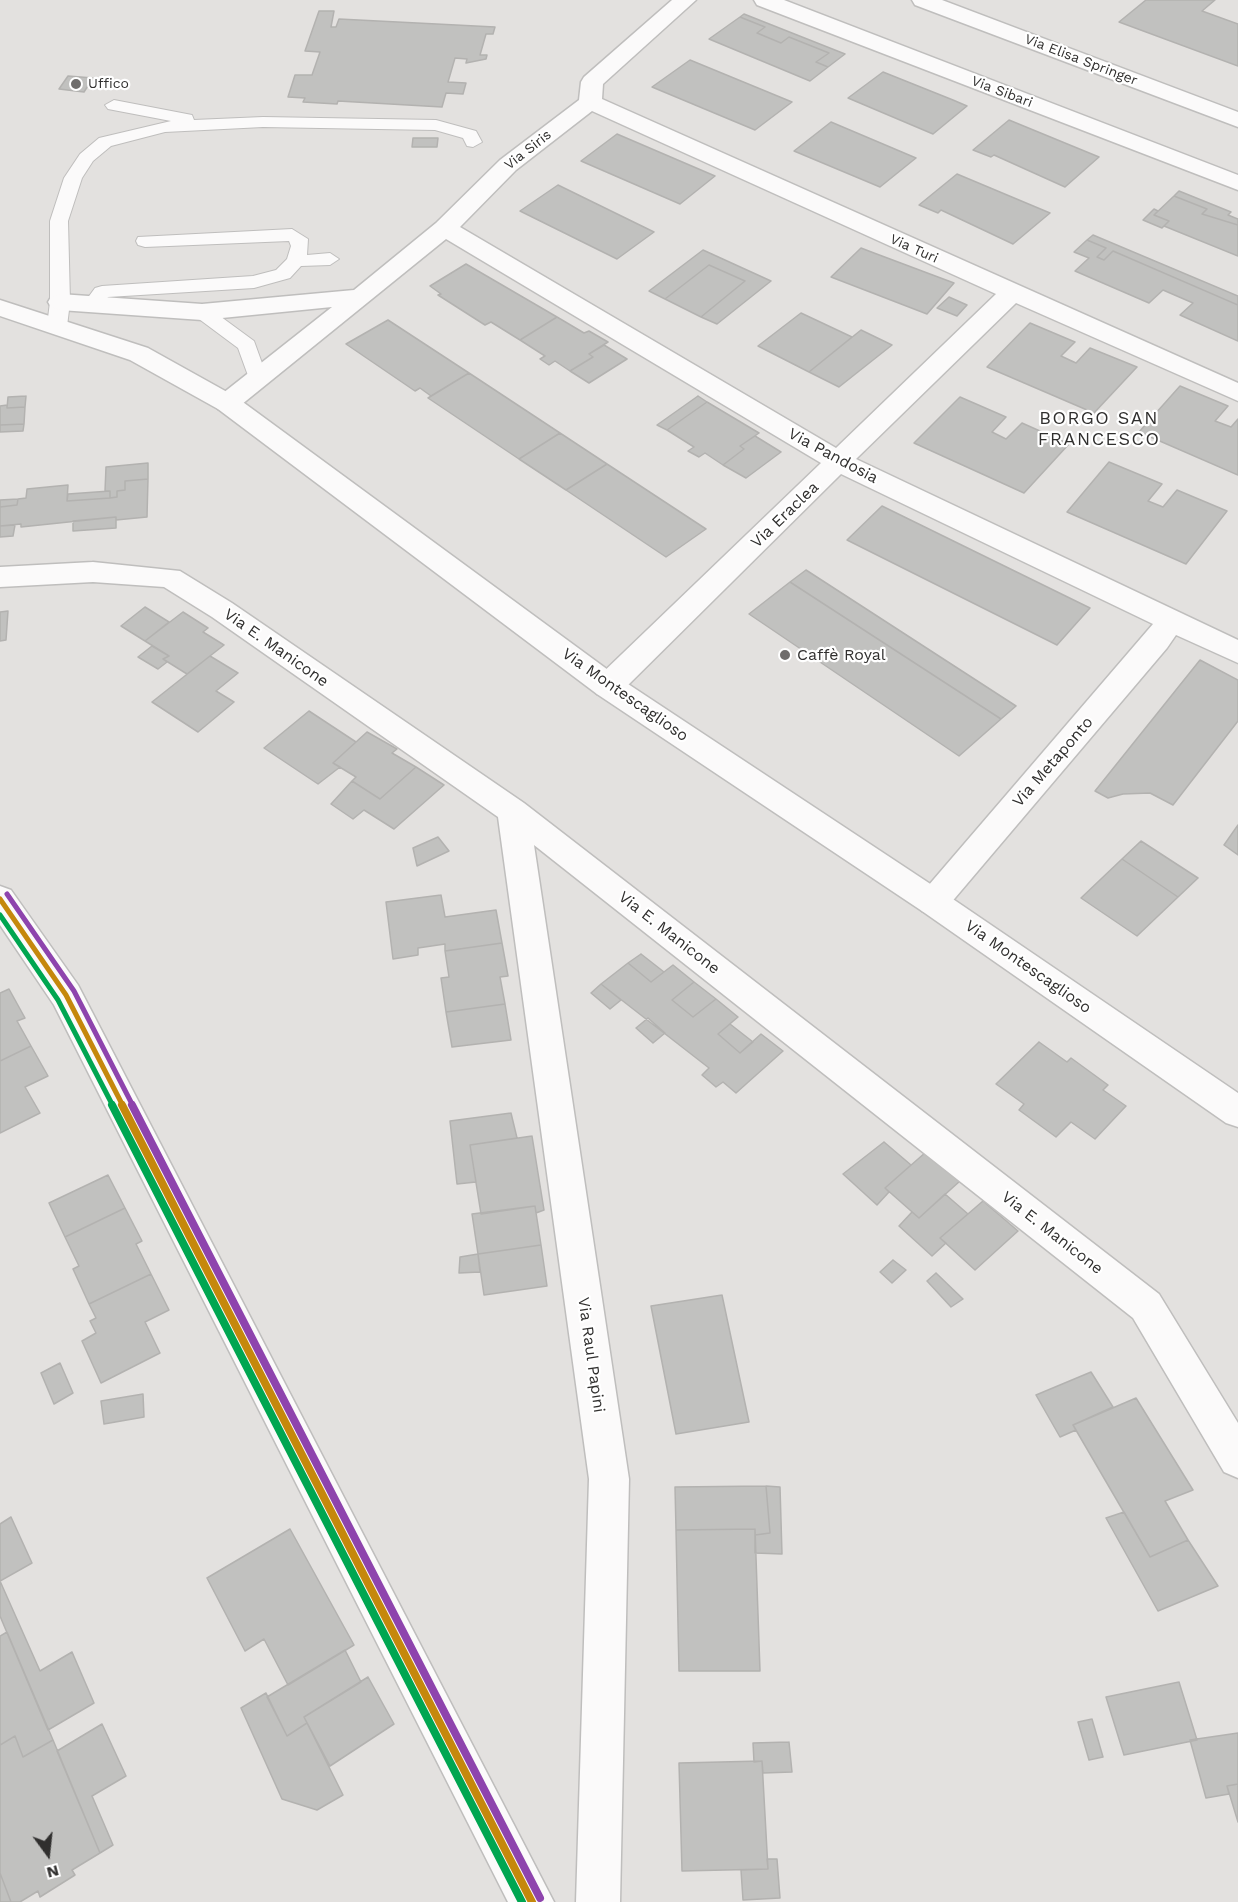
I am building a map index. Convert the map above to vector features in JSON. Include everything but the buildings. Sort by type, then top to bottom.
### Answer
[{"type":"street","points":[[590,102],[592,82],[685,0]]},
{"type":"street","name":"Via Sibari","points":[[765,0],[1238,183]]},
{"type":"street","name":"Via Elisa Springer","points":[[923,0],[1238,120]]},
{"type":"street","name":"Via Siris","points":[[227,402],[445,228],[508,165],[590,102]]},
{"type":"street","name":"Via Turi","points":[[590,102],[1238,393]]},
{"type":"street","name":"Via Pandosia","points":[[445,228],[839,462],[1238,652]]},
{"type":"street","name":"Via Eraclea","points":[[608,686],[1011,293]]},
{"type":"street","points":[[59,314],[94,303],[202,312],[361,297]]},
{"type":"street","name":"Via Montescaglioso","points":[[0,308],[59,314],[227,402],[608,686],[933,902],[1238,1112]]},
{"type":"street","name":"Via E. Manicone","points":[[0,577],[93,572],[170,578],[222,610],[513,811],[1146,1306],[1238,1459]]},
{"type":"street","name":"Via Metaponto","points":[[933,902],[1157,641],[1170,620]]},
{"type":"street","name":"Via Raul Papini","points":[[513,811],[609,1479],[598,1902]]},
{"type":"street","points":[[0,899],[66,995],[532,1902]]},
{"type":"lane","points":[[114,105],[219,125]]},
{"type":"lane","points":[[59,314],[59,221],[73,178],[86,158],[105,142],[165,127],[263,122],[436,125],[470,135],[473,142]]},
{"type":"lane","points":[[94,303],[102,292],[254,282],[283,274],[296,261],[300,246],[299,239],[292,235],[145,241]]},
{"type":"lane","points":[[296,261],[330,259]]},
{"type":"lane","points":[[202,312],[247,345],[257,377]]},
{"type":"transit line","points":[[7,894],[74,991],[540,1898]]},
{"type":"transit line","points":[[0,899],[66,995],[532,1902]]},
{"type":"transit line","points":[[0,915],[58,1000],[522,1902]]},
{"type":"place","name":"Uffico","points":[[76,84]]},
{"type":"place","name":"Caffè Royal","points":[[785,655]]},
{"type":"district","name":"BORGO SAN FRANCESCO","points":[[1099,429]]}]
